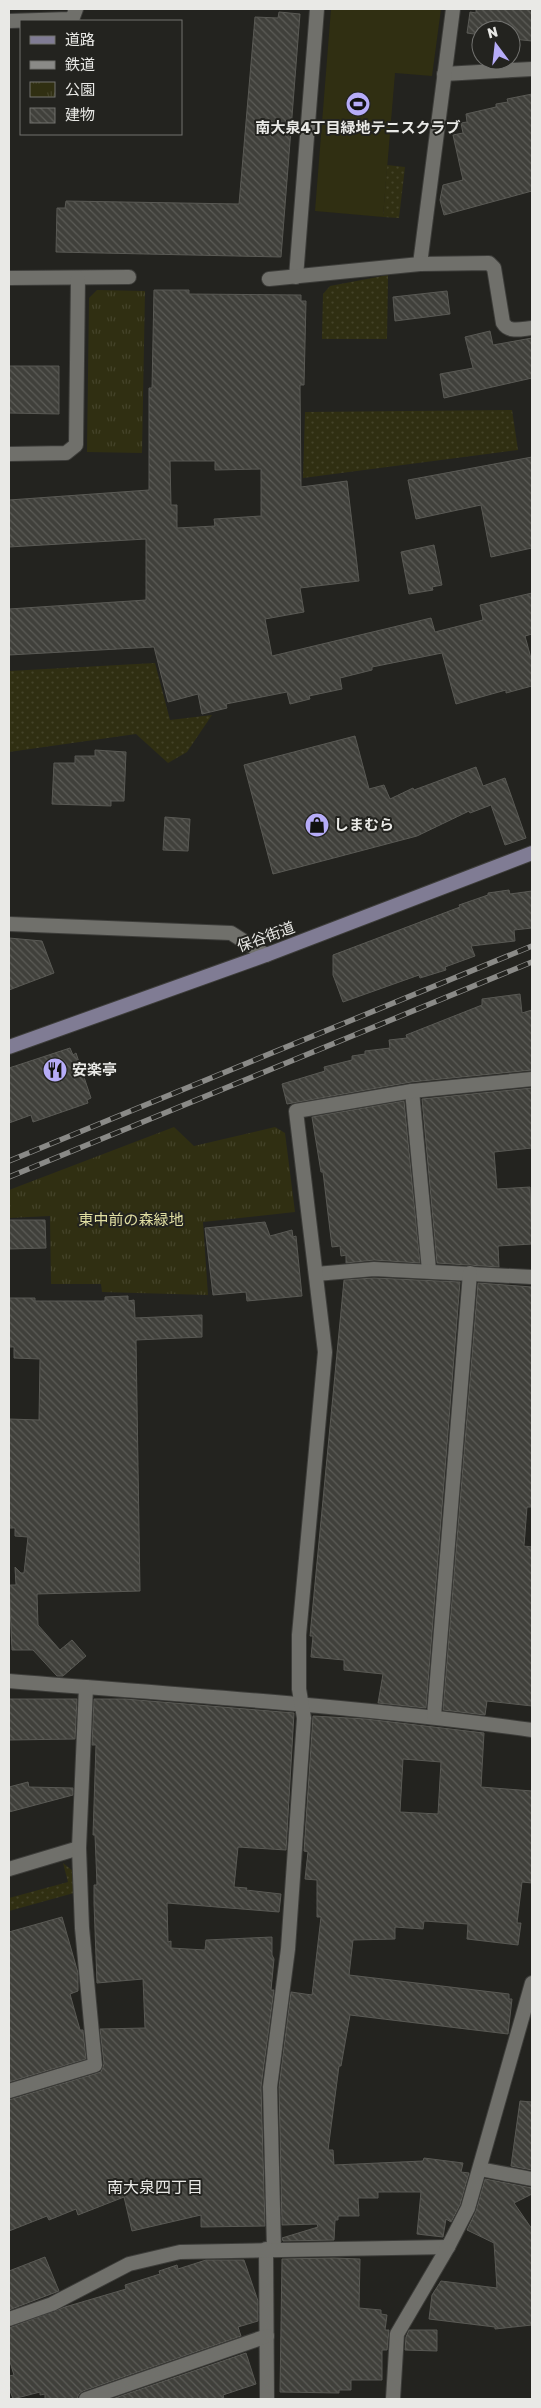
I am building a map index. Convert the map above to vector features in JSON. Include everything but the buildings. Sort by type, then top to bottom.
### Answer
[{"type":"main road","name":"保谷街道","points":[[9,1046],[266,955],[532,853]]},
{"type":"street","points":[[39,20],[73,18],[76,9]]},
{"type":"street","points":[[296,277],[317,9]]},
{"type":"street","points":[[420,264],[453,9]]},
{"type":"street","points":[[444,74],[532,68]]},
{"type":"street","points":[[269,279],[420,264],[489,263],[494,268],[503,323],[506,328],[511,330],[532,328]]},
{"type":"street","points":[[9,278],[129,277]]},
{"type":"street","points":[[9,454],[66,453],[76,445],[78,278]]},
{"type":"street","points":[[9,924],[231,933],[266,955]]},
{"type":"street","points":[[267,2399],[270,2249],[270,2086],[288,1949],[304,1718],[299,1689],[299,1635],[325,1352],[296,1111],[412,1091],[532,1078]]},
{"type":"street","points":[[412,1091],[429,1270]]},
{"type":"street","points":[[316,1274],[374,1269],[429,1270],[532,1277]]},
{"type":"street","points":[[434,1716],[470,1273]]},
{"type":"street","points":[[9,1681],[302,1703],[434,1716],[532,1730]]},
{"type":"street","points":[[9,2091],[95,2065],[82,1928],[79,1848],[86,1687]]},
{"type":"street","points":[[9,1869],[79,1848]]},
{"type":"street","points":[[392,2399],[397,2334],[448,2247],[468,2208],[532,1983]]},
{"type":"street","points":[[480,2169],[532,2179]]},
{"type":"street","points":[[9,2319],[52,2304],[129,2264],[180,2252],[448,2247]]},
{"type":"street","points":[[86,2399],[267,2336]]},
{"type":"green space","name":"南大泉4丁目緑地テニスクラブ","points":[[331,9],[441,9],[432,76],[395,73],[383,217],[315,211]]},
{"type":"green space","points":[[387,165],[405,167],[399,218],[383,217]]},
{"type":"green space","points":[[388,275],[387,339],[322,339],[323,294],[330,286]]},
{"type":"green space","points":[[97,290],[145,291],[142,453],[87,452],[89,298]]},
{"type":"green space","points":[[512,410],[518,450],[303,478],[305,412]]},
{"type":"green space","points":[[155,663],[170,720],[212,715],[187,752],[168,763],[136,734],[9,752],[9,671]]},
{"type":"green space","name":"東中前の森緑地","points":[[174,1127],[194,1146],[275,1127],[285,1133],[295,1212],[203,1222],[208,1295],[102,1292],[101,1284],[51,1284],[50,1216],[9,1218],[9,1190]]},
{"type":"green space","points":[[63,1863],[73,1871],[74,1893],[9,1911],[9,1898],[68,1882]]},
{"type":"railway","points":[[9,1161],[532,946]]},
{"type":"railway","points":[[9,1177],[532,962]]},
{"type":"place","name":"南大泉4丁目緑地テニスクラブ","points":[[358,104]]},
{"type":"place","name":"しまむら","points":[[317,825]]},
{"type":"place","name":"安楽亭","points":[[55,1070]]},
{"type":"district","name":"南大泉四丁目","points":[[155,2187]]}]
